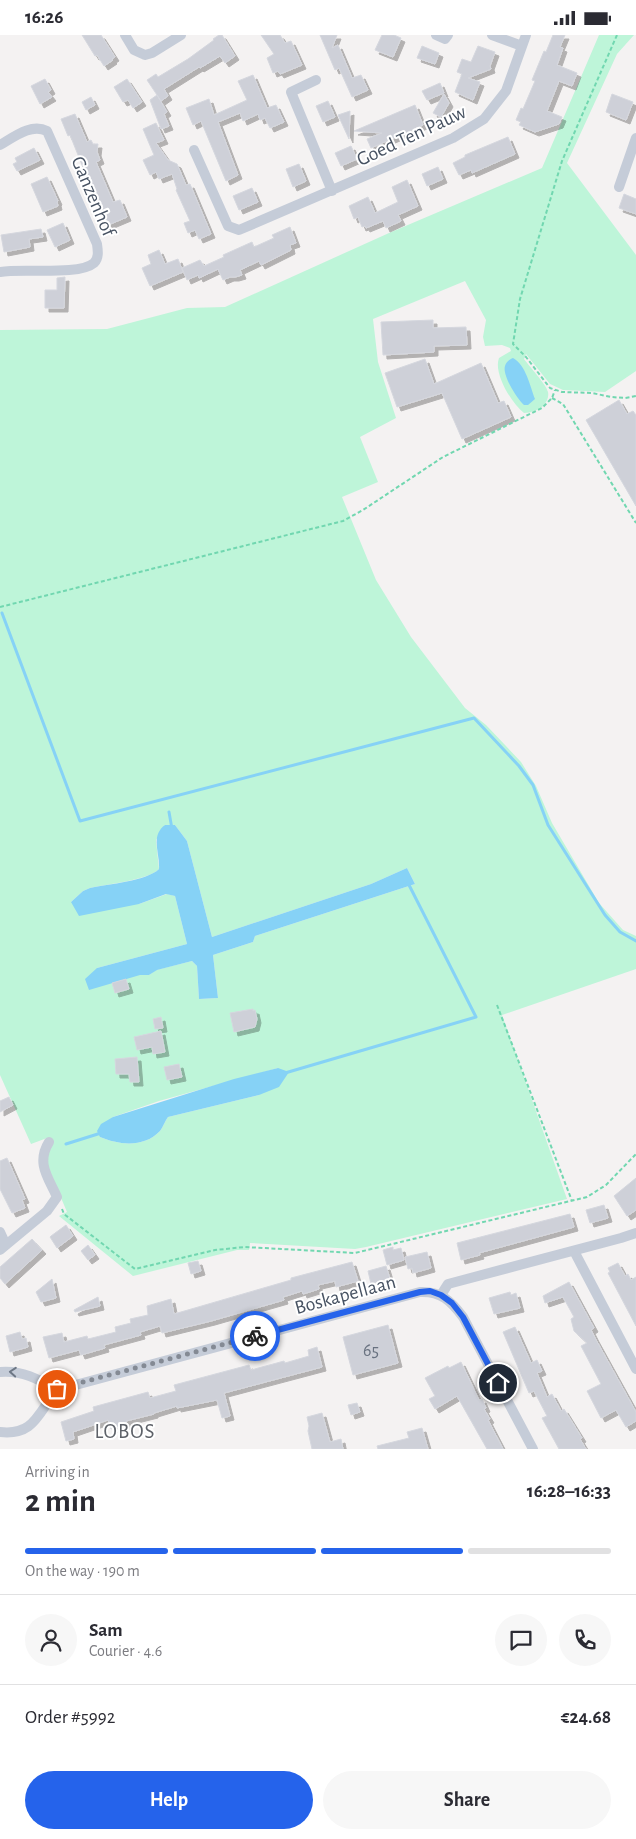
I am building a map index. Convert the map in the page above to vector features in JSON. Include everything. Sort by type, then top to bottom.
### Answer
[{"type":"street","points":[[124,35],[134,50],[145,55],[152,53],[181,35]]},
{"type":"street","points":[[436,35],[445,39],[448,35]]},
{"type":"street","points":[[492,35],[522,46]]},
{"type":"street","name":"Goed Ten Pauw","points":[[194,150],[228,226],[239,230],[453,139],[484,119],[506,91],[526,35]]},
{"type":"street","points":[[316,80],[291,92],[332,191]]},
{"type":"street","name":"Ganzenhof","points":[[0,145],[34,128],[41,128],[47,131],[97,245],[98,258],[87,267],[70,270],[0,271]]},
{"type":"street","points":[[619,187],[636,138]]},
{"type":"street","points":[[0,1232],[3,1248],[47,1211],[57,1197],[42,1162],[44,1150],[49,1142]]},
{"type":"street","points":[[534,1449],[463,1317],[452,1303],[441,1295],[448,1284],[636,1233]]},
{"type":"street","points":[[574,1251],[636,1369]]},
{"type":"street","name":"Boskapellaan","points":[[57,1389],[420,1292],[430,1291],[441,1295]]},
{"type":"street","points":[[0,1372],[19,1372],[31,1375],[57,1389],[35,1422],[28,1428],[11,1433],[0,1432]]},
{"type":"path","points":[[617,35],[562,161],[520,299],[513,344],[526,357],[550,388],[562,392],[592,393],[625,398],[636,396]]},
{"type":"path","points":[[0,607],[343,521],[363,510],[443,457],[542,408],[552,398],[555,390]]},
{"type":"path","points":[[552,398],[564,404],[636,523]]},
{"type":"path","points":[[497,1005],[572,1201]]},
{"type":"path","points":[[57,1197],[64,1214],[135,1269],[215,1250],[245,1247],[355,1253],[587,1197],[606,1185],[636,1154]]},
{"type":"green space","points":[[599,35],[634,35],[617,54],[567,163],[636,255],[636,371],[605,392],[563,390],[550,384],[526,354],[524,359],[544,384],[548,396],[543,406],[532,412],[524,413],[509,396],[499,372],[499,358],[511,351],[510,348],[502,345],[485,346],[483,337],[486,320],[465,281],[373,319],[378,362],[396,418],[360,437],[378,482],[342,497],[376,580],[411,637],[465,708],[486,725],[521,762],[536,786],[552,823],[599,903],[623,930],[636,936],[636,969],[502,1015],[567,1199],[355,1249],[250,1243],[249,1250],[237,1250],[133,1276],[59,1216],[67,1212],[46,1162],[47,1138],[31,1144],[0,1075],[0,330],[107,329],[187,308],[225,307],[389,233],[542,168]],"holes":[[[165,825],[175,825],[187,841],[212,937],[371,884],[407,868],[415,884],[255,936],[253,942],[213,955],[218,998],[199,999],[197,966],[192,961],[156,970],[149,975],[97,968],[187,944],[175,896],[167,894],[139,904],[71,902],[83,891],[90,888],[137,879],[154,873],[159,869],[156,840]],[[278,1068],[259,1095],[168,1117],[160,1131],[147,1140],[123,1143],[100,1137],[113,1117],[159,1101]]]},
{"type":"water","points":[[513,358],[524,371],[535,399],[528,405],[524,405],[518,398],[506,375],[506,365]]},
{"type":"water","points":[[165,825],[175,825],[187,841],[212,937],[371,884],[407,868],[415,884],[255,936],[253,942],[213,955],[218,998],[199,999],[197,966],[192,961],[157,970],[149,975],[140,975],[89,990],[85,979],[97,968],[187,944],[175,896],[166,894],[139,904],[79,916],[71,902],[83,891],[90,888],[137,879],[159,869],[157,840],[160,829]]},
{"type":"water","points":[[278,1068],[289,1072],[279,1087],[259,1095],[168,1117],[160,1131],[147,1140],[131,1143],[115,1142],[100,1137],[97,1131],[101,1124],[113,1117],[234,1079]]},
{"type":"building","points":[[82,35],[101,35],[115,57],[113,60],[104,66],[97,55],[95,56]]},
{"type":"building","points":[[219,35],[222,35],[235,56],[225,63],[220,56],[199,67],[164,89],[168,96],[161,101],[147,80],[156,74],[158,77],[188,59]]},
{"type":"building","points":[[261,35],[280,35],[285,43],[291,41],[302,65],[280,74],[278,71],[273,73],[267,58],[274,54]]},
{"type":"building","points":[[320,35],[337,35],[332,48],[338,45],[352,78],[361,75],[368,90],[352,97],[339,68],[335,70]]},
{"type":"building","points":[[382,35],[394,35],[401,38],[393,57],[375,50]]},
{"type":"building","points":[[553,35],[565,35],[560,47],[563,48],[557,65],[577,73],[572,86],[559,81],[547,111],[562,117],[559,124],[535,132],[519,125],[521,122],[516,120],[521,108],[523,109],[535,81],[532,80]]},
{"type":"building","points":[[422,46],[439,53],[435,64],[417,58]]},
{"type":"building","points":[[478,46],[495,52],[490,66],[491,69],[468,78],[480,82],[473,100],[455,92],[462,74],[457,72],[462,59],[471,62]]},
{"type":"building","points":[[253,75],[267,108],[276,105],[284,122],[270,128],[265,118],[260,120],[258,114],[243,121],[240,113],[218,122],[238,175],[226,181],[201,121],[193,125],[186,108],[209,99],[214,115],[247,100],[238,81]]},
{"type":"building","points":[[45,79],[51,90],[48,92],[52,97],[40,104],[31,86]]},
{"type":"building","points":[[127,79],[142,102],[133,108],[128,100],[123,102],[114,87]]},
{"type":"building","points":[[440,83],[444,93],[427,100],[422,91]]},
{"type":"building","points":[[444,94],[449,103],[441,117],[433,113]]},
{"type":"building","points":[[612,94],[633,102],[626,120],[606,112]]},
{"type":"building","points":[[157,95],[167,112],[164,114],[169,126],[161,129],[150,100]]},
{"type":"building","points":[[91,97],[95,105],[86,110],[82,102]]},
{"type":"building","points":[[328,101],[335,117],[323,122],[316,106]]},
{"type":"building","points":[[415,105],[423,125],[371,148],[367,139],[382,133],[354,131]]},
{"type":"building","points":[[350,111],[349,139],[338,115]]},
{"type":"building","points":[[75,114],[87,142],[91,140],[93,144],[98,144],[97,152],[100,160],[96,162],[113,202],[120,200],[127,217],[108,225],[102,215],[70,135],[68,136],[61,119]]},
{"type":"building","points":[[156,123],[164,140],[156,143],[168,160],[177,164],[186,185],[190,184],[211,234],[199,239],[195,230],[188,233],[184,223],[190,221],[176,190],[172,174],[159,179],[156,172],[150,175],[143,160],[154,155],[143,129]]},
{"type":"building","points":[[508,137],[515,154],[472,173],[471,170],[459,175],[453,163],[465,157],[465,155]]},
{"type":"building","points":[[351,146],[357,159],[341,166],[335,153]]},
{"type":"building","points":[[34,148],[40,160],[17,171],[13,164],[17,162],[15,158]]},
{"type":"building","points":[[299,164],[306,181],[293,187],[286,169]]},
{"type":"building","points":[[438,167],[443,179],[427,186],[422,174]]},
{"type":"building","points":[[47,177],[58,201],[58,206],[43,212],[31,184]]},
{"type":"building","points":[[407,180],[418,206],[398,215],[401,221],[386,228],[383,221],[366,228],[365,226],[362,227],[358,217],[354,219],[349,206],[368,197],[375,213],[398,202],[392,187]]},
{"type":"building","points":[[252,188],[258,202],[239,210],[233,196]]},
{"type":"building","points":[[624,194],[636,199],[636,214],[619,208]]},
{"type":"building","points":[[63,223],[70,240],[55,247],[47,230]]},
{"type":"building","points":[[290,227],[296,243],[290,245],[291,250],[261,265],[259,261],[240,270],[242,275],[223,280],[218,269],[199,278],[198,275],[187,280],[182,268],[200,260],[204,266],[252,242],[254,247],[274,238],[272,235]]},
{"type":"building","points":[[41,229],[43,237],[29,239],[30,247],[4,252],[1,235]]},
{"type":"building","points":[[159,250],[165,264],[178,259],[183,272],[150,286],[142,268],[151,264],[148,255]]},
{"type":"building","points":[[65,277],[64,308],[45,308],[45,290],[57,290],[57,278]]},
{"type":"building","points":[[433,320],[433,328],[466,327],[467,345],[434,346],[434,352],[383,355],[381,322]]},
{"type":"building","points":[[425,359],[434,384],[481,363],[498,403],[504,401],[511,417],[462,439],[442,393],[397,407],[385,373]]},
{"type":"building","points":[[619,400],[627,414],[633,411],[636,415],[636,506],[586,420]]},
{"type":"building","points":[[126,979],[129,989],[115,993],[112,983]]},
{"type":"building","points":[[253,1009],[257,1019],[255,1027],[234,1032],[230,1013]]},
{"type":"building","points":[[161,1017],[163,1028],[155,1029],[153,1019]]},
{"type":"building","points":[[161,1031],[165,1052],[153,1054],[152,1047],[137,1050],[134,1037]]},
{"type":"building","points":[[137,1057],[139,1082],[130,1082],[129,1074],[116,1074],[115,1059]]},
{"type":"building","points":[[179,1064],[182,1077],[167,1080],[164,1067]]},
{"type":"building","points":[[9,1097],[13,1105],[0,1112],[0,1101]]},
{"type":"building","points":[[7,1158],[25,1199],[22,1200],[25,1208],[12,1213],[0,1189],[0,1161]]},
{"type":"building","points":[[636,1178],[636,1210],[627,1216],[614,1196]]},
{"type":"building","points":[[604,1205],[608,1218],[590,1223],[586,1210]]},
{"type":"building","points":[[570,1214],[574,1227],[479,1253],[480,1255],[461,1260],[457,1243]]},
{"type":"building","points":[[66,1225],[73,1236],[57,1248],[50,1237]]},
{"type":"building","points":[[32,1239],[42,1250],[5,1284],[0,1278],[0,1267]]},
{"type":"building","points":[[88,1245],[95,1255],[88,1260],[81,1251]]},
{"type":"building","points":[[393,1247],[393,1250],[401,1248],[404,1260],[387,1265],[383,1250]]},
{"type":"building","points":[[427,1252],[431,1268],[413,1273],[412,1268],[408,1269],[405,1257]]},
{"type":"building","points":[[198,1261],[201,1271],[191,1274],[188,1263]]},
{"type":"building","points":[[352,1262],[358,1281],[336,1287],[335,1281],[318,1285],[319,1289],[303,1294],[302,1291],[283,1297],[284,1300],[162,1333],[160,1326],[140,1332],[141,1335],[104,1345],[105,1348],[81,1355],[79,1350],[49,1358],[43,1337],[62,1333],[64,1342],[87,1336],[88,1339],[116,1332],[115,1327],[131,1323],[130,1319],[148,1315],[147,1306],[171,1299],[174,1314],[291,1280],[291,1278]]},
{"type":"building","points":[[618,1263],[625,1276],[628,1274],[631,1280],[636,1277],[636,1326],[608,1273],[610,1272],[608,1268]]},
{"type":"building","points":[[386,1266],[390,1279],[371,1284],[368,1271]]},
{"type":"building","points":[[52,1279],[56,1298],[41,1302],[36,1292]]},
{"type":"building","points":[[569,1282],[594,1328],[591,1330],[595,1338],[636,1412],[636,1421],[626,1427],[616,1410],[601,1418],[587,1391],[601,1384],[581,1346],[587,1343],[574,1331],[571,1319],[574,1317],[563,1297],[545,1303],[543,1296]]},
{"type":"building","points":[[510,1292],[511,1295],[516,1293],[520,1308],[494,1314],[489,1298]]},
{"type":"building","points":[[98,1297],[100,1306],[75,1312],[74,1310]]},
{"type":"building","points":[[388,1325],[398,1363],[353,1375],[343,1337]]},
{"type":"building","points":[[515,1327],[531,1363],[537,1360],[542,1371],[537,1373],[547,1397],[552,1394],[561,1411],[564,1409],[582,1438],[580,1439],[586,1449],[559,1449],[542,1418],[547,1416],[534,1391],[529,1393],[503,1332]]},
{"type":"building","points":[[20,1332],[22,1339],[26,1338],[28,1347],[10,1352],[6,1336]]},
{"type":"building","points":[[317,1347],[322,1367],[224,1393],[230,1416],[222,1418],[217,1400],[177,1408],[177,1406],[126,1421],[127,1425],[111,1429],[108,1420],[73,1432],[74,1439],[66,1441],[61,1422],[94,1411],[93,1407],[148,1392],[150,1398],[176,1391],[174,1385],[249,1365],[251,1370],[284,1361],[285,1363],[309,1356],[308,1350]]},
{"type":"building","points":[[461,1362],[479,1400],[482,1399],[486,1408],[484,1409],[490,1419],[488,1420],[503,1449],[487,1449],[457,1396],[435,1409],[429,1399],[435,1396],[425,1378],[448,1366],[449,1368]]},
{"type":"building","points":[[357,1403],[360,1412],[351,1415],[348,1405]]},
{"type":"building","points":[[322,1413],[330,1442],[341,1439],[343,1449],[312,1449],[307,1417]]},
{"type":"building","points":[[422,1428],[428,1449],[378,1449],[377,1446],[409,1438],[407,1432]]},
{"type":"waterway","points":[[2,613],[80,821],[474,718],[519,766],[533,785],[548,825],[605,915],[620,932],[636,941]]},
{"type":"waterway","points":[[169,812],[172,829]]},
{"type":"waterway","points":[[285,1073],[476,1017],[408,883]]},
{"type":"waterway","points":[[66,1144],[101,1133]]},
{"type":"way so far","points":[[57,1389],[255,1336]]},
{"type":"district","name":"LOBOS","points":[[125,1431]]},
{"type":"route","points":[[255,1336],[420,1292],[430,1291],[441,1295],[452,1303],[463,1317],[498,1383]]}]
